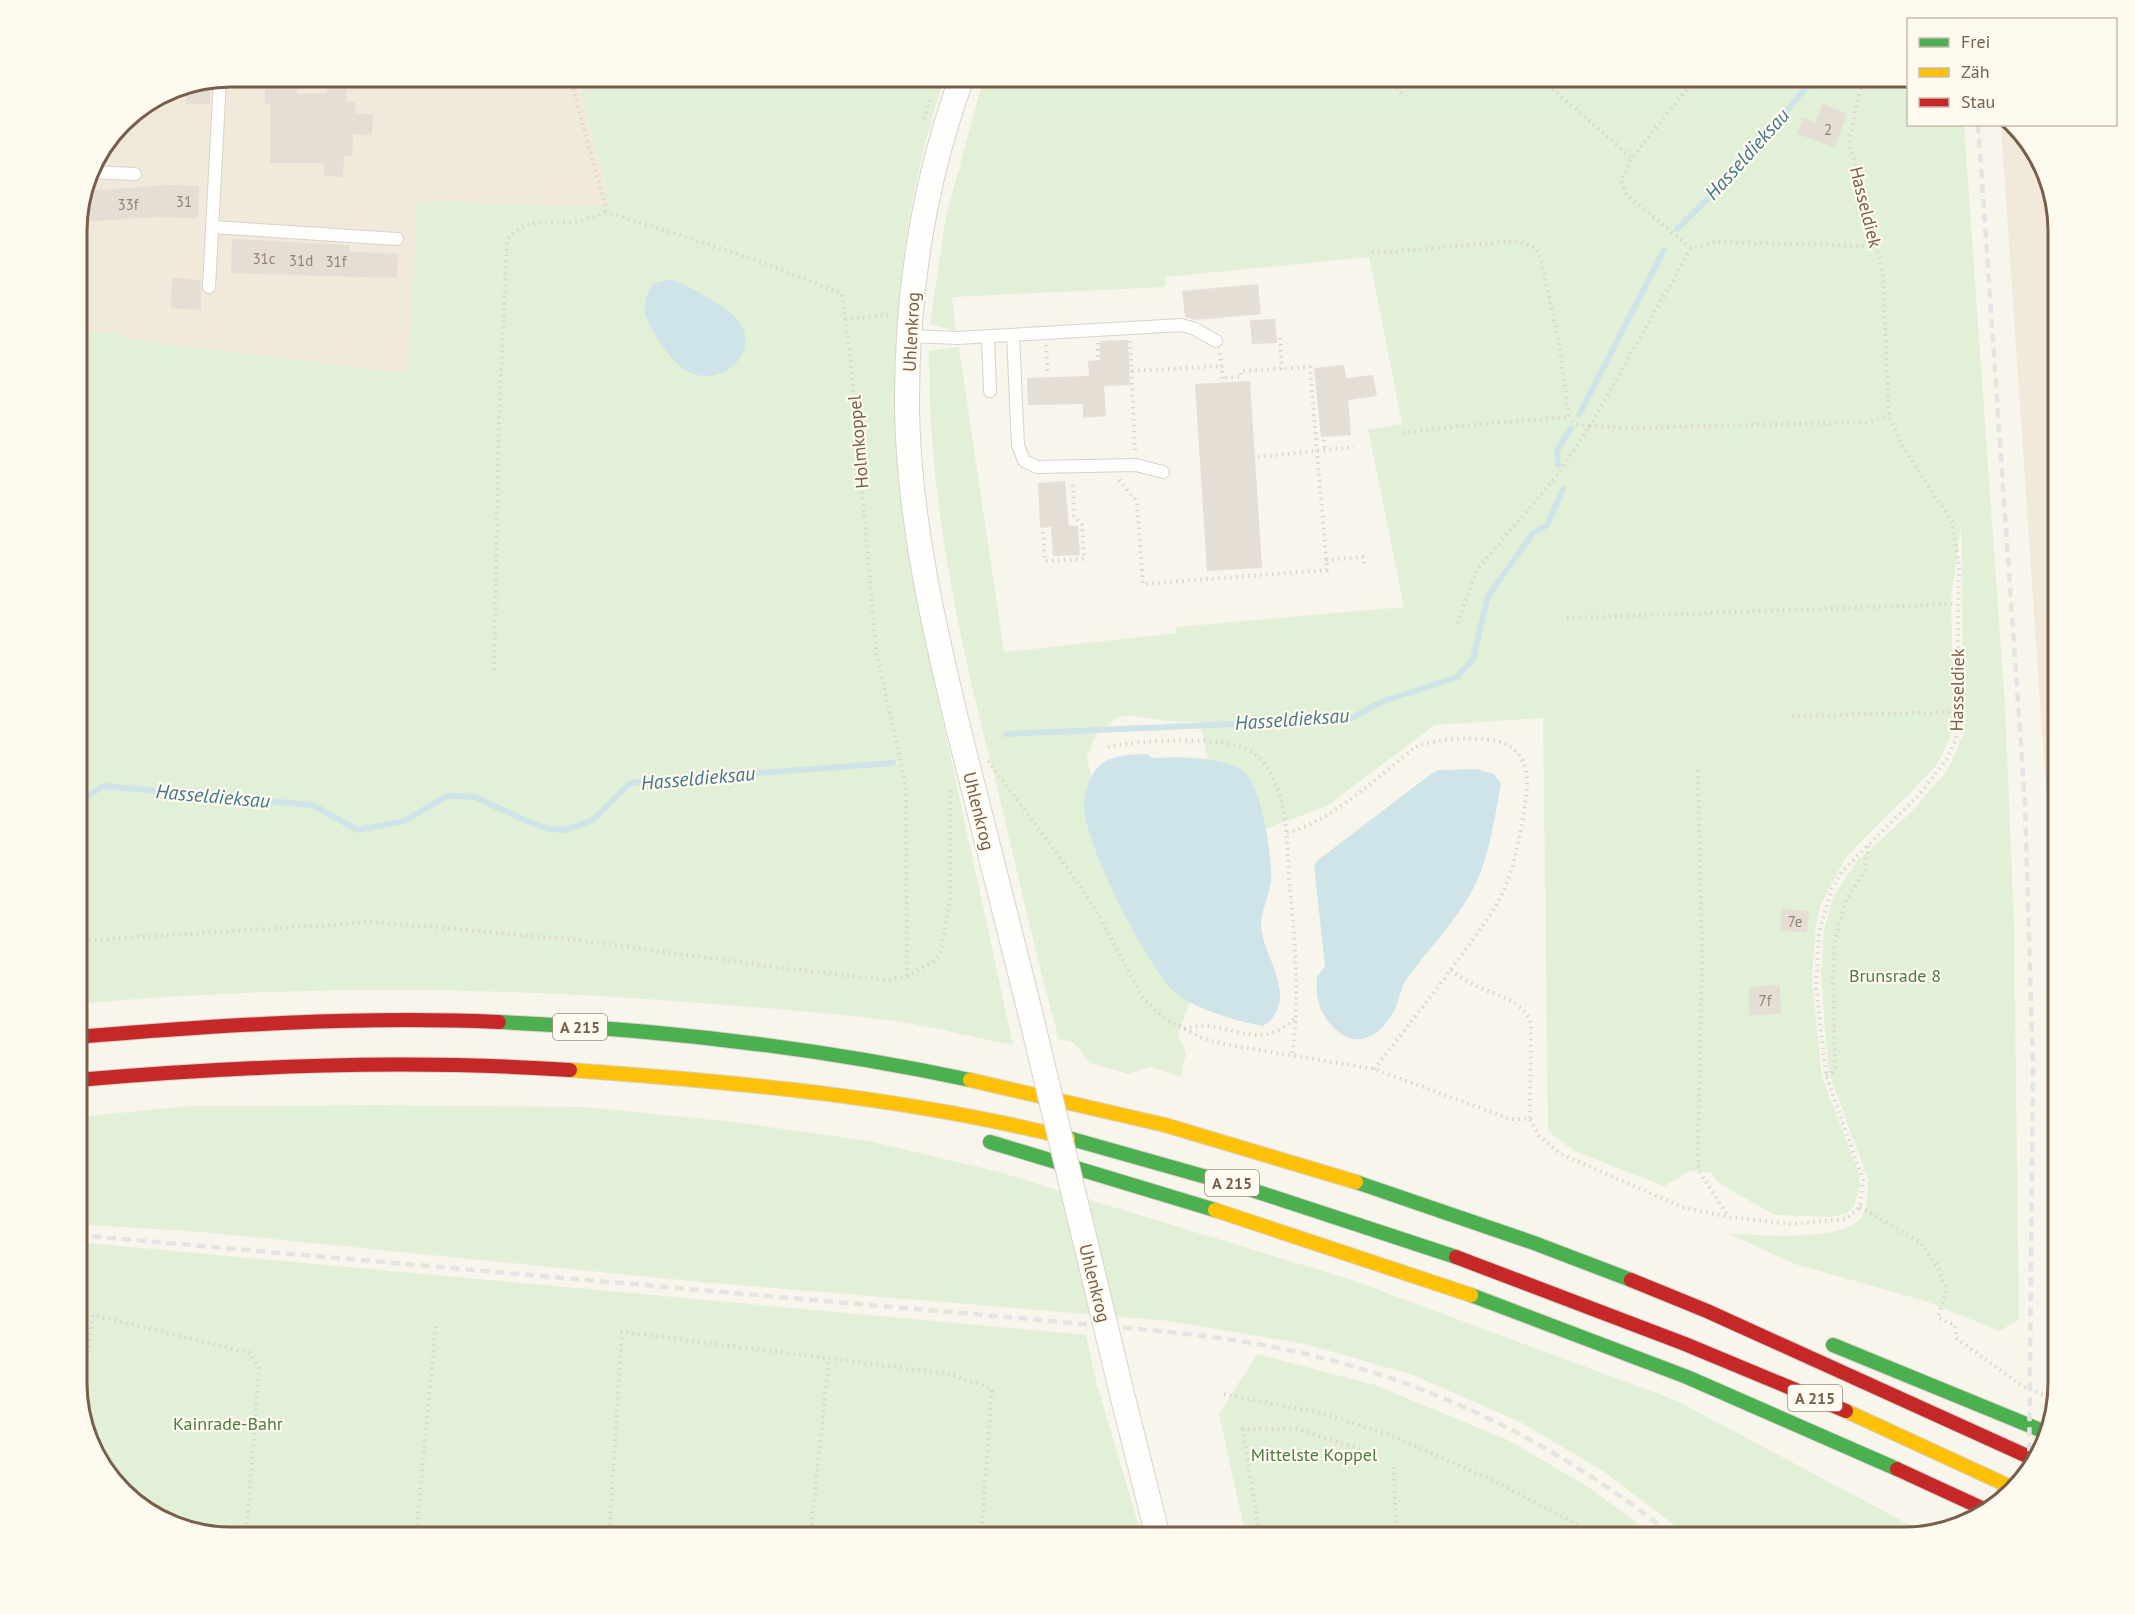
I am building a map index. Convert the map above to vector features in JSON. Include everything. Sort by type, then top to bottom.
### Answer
[{"type":"highway","name":"A 215","points":[[87,1036],[198,1026],[374,1020],[546,1025],[659,1032],[791,1048],[988,1083],[1258,1151],[1403,1196],[1474,1221],[1659,1291],[2028,1456]]},
{"type":"highway","name":"A 215","points":[[87,1079],[121,1075],[369,1064],[656,1075],[939,1109],[1101,1147],[1245,1187],[1392,1235],[1602,1312],[1778,1383],[2006,1485]]},
{"type":"highway","points":[[838,1097],[925,1122]]},
{"type":"highway","points":[[980,1139],[1235,1215],[1505,1307],[1770,1412],[1978,1506]]},
{"type":"highway","points":[[1709,1313],[1795,1334]]},
{"type":"highway","points":[[1816,1340],[2040,1430]]},
{"type":"highway","points":[[1957,1496],[1975,1508]]},
{"type":"street","name":"Uhlenkrog","points":[[958,87],[947,118],[924,211],[909,336],[910,455],[924,571],[946,677],[1155,1527]]},
{"type":"lane","points":[[209,287],[220,88]]},
{"type":"lane","points":[[100,172],[135,174]]},
{"type":"lane","points":[[213,227],[397,239]]},
{"type":"lane","points":[[909,336],[988,337],[1181,325],[1193,328],[1216,341]]},
{"type":"lane","points":[[1013,335],[1019,452],[1029,465],[1037,467],[1136,465],[1163,471]]},
{"type":"lane","points":[[988,337],[990,391]]},
{"type":"path","points":[[494,670],[499,418],[507,241],[515,230],[532,222],[573,222],[608,212],[573,87]]},
{"type":"path","points":[[1397,87],[1402,95]]},
{"type":"path","points":[[1551,87],[1632,158]]},
{"type":"path","points":[[1689,87],[1632,158],[1621,181],[1623,189],[1691,248]]},
{"type":"path","name":"Hasseldiek","points":[[1860,1206],[1863,1180],[1860,1168],[1826,1075],[1816,986],[1819,932],[1832,889],[1843,870],[1918,796],[1947,759],[1956,739],[1959,555],[1952,522],[1904,449],[1889,416],[1886,308],[1876,246],[1850,144],[1861,87]]},
{"type":"path","name":"Holmkoppel","points":[[608,212],[756,260],[842,294],[876,650],[906,786],[907,976]]},
{"type":"path","points":[[1372,253],[1504,241],[1529,244],[1537,249],[1559,343],[1569,417],[1575,424],[1590,426],[1869,422],[1889,416]]},
{"type":"path","points":[[1457,623],[1478,568],[1555,478],[1590,426],[1691,248],[1716,242],[1876,246]]},
{"type":"path","points":[[845,319],[895,314]]},
{"type":"path","points":[[1130,328],[1136,465]]},
{"type":"path","points":[[1046,333],[1048,375]]},
{"type":"path","points":[[1280,338],[1282,369]]},
{"type":"path","points":[[1119,465],[1120,485],[1137,502],[1143,584],[1327,570],[1310,367],[1241,371],[1241,377],[1223,380],[1223,366],[1216,341]]},
{"type":"path","points":[[1132,371],[1223,366]]},
{"type":"path","points":[[1399,433],[1468,424],[1569,417]]},
{"type":"path","points":[[1324,440],[1325,450]]},
{"type":"path","points":[[1258,456],[1354,447]]},
{"type":"path","points":[[1043,532],[1045,561],[1084,559],[1082,525],[1074,516],[1072,467]]},
{"type":"path","points":[[1326,560],[1364,557],[1364,564]]},
{"type":"path","points":[[1567,618],[1958,604]]},
{"type":"path","points":[[1792,716],[1958,712]]},
{"type":"path","points":[[1287,832],[1298,831],[1321,819],[1416,747],[1430,740],[1495,740],[1514,749],[1525,766],[1528,789],[1516,854],[1497,904],[1451,970],[1374,1069]]},
{"type":"path","points":[[1108,747],[1146,741],[1228,743],[1255,754],[1267,768],[1279,795],[1287,832],[1296,959],[1297,1016],[1292,1055]]},
{"type":"path","points":[[980,756],[996,768],[1024,811],[1069,870],[1097,912],[1143,998],[1164,1018],[1184,1029],[1223,1044],[1374,1069],[1510,1119],[1530,1119]]},
{"type":"path","points":[[1698,770],[1702,957],[1699,1171],[1728,1217]]},
{"type":"path","points":[[87,940],[375,922],[579,940],[855,978],[886,980],[907,976],[933,962],[941,952],[950,900],[950,780]]},
{"type":"path","points":[[1826,1075],[1832,1073],[1835,1068],[1833,958],[1838,924],[1846,900],[1865,870],[1869,842]]},
{"type":"path","points":[[1451,970],[1471,984],[1510,1000],[1524,1008],[1528,1014],[1531,1023],[1530,1119],[1539,1136],[1561,1154],[1683,1207],[1728,1217],[1792,1224],[1832,1222],[1846,1219],[1860,1206],[1909,1234],[1931,1255],[1947,1289],[1938,1318],[1955,1325],[1956,1338],[2022,1386],[2047,1395]]},
{"type":"path","points":[[1184,1029],[1205,1024],[1256,1037],[1277,1032],[1297,1016]]},
{"type":"path","points":[[87,1357],[93,1315],[250,1353],[259,1368],[247,1527]]},
{"type":"path","points":[[417,1527],[436,1322]]},
{"type":"path","points":[[610,1527],[622,1332],[950,1374],[992,1389],[982,1527]]},
{"type":"path","points":[[811,1527],[829,1360]]},
{"type":"path","points":[[1224,1394],[1322,1413],[1390,1435],[1492,1480],[1580,1527]]},
{"type":"path","points":[[1258,1527],[1243,1429],[1296,1429],[1360,1449]]},
{"type":"path","points":[[1394,1467],[1396,1527]]},
{"type":"shaded area","points":[[231,87],[579,87],[606,186],[606,208],[418,201],[408,374],[127,340],[119,332],[87,333],[88,212],[98,176],[106,159],[136,123],[159,106],[194,92]]},
{"type":"shaded area","points":[[2001,126],[2018,143],[2033,167],[2047,212],[2048,820]]},
{"type":"shaded area","points":[[671,279],[722,306],[743,328],[746,340],[744,351],[731,368],[710,376],[687,371],[677,364],[654,333],[645,314],[645,302],[654,283]]},
{"type":"shaded area","points":[[1147,754],[1152,758],[1203,759],[1229,764],[1248,776],[1253,785],[1266,827],[1271,872],[1270,888],[1262,914],[1262,935],[1277,978],[1280,996],[1275,1014],[1263,1026],[1218,1014],[1195,1005],[1177,994],[1150,960],[1134,933],[1093,845],[1084,803],[1088,783],[1093,774],[1099,766],[1110,759]]},
{"type":"shaded area","points":[[1477,769],[1494,774],[1501,784],[1487,854],[1471,893],[1406,980],[1396,1007],[1384,1025],[1369,1037],[1352,1039],[1342,1035],[1324,1016],[1317,997],[1317,977],[1325,966],[1314,866],[1318,860],[1431,774],[1439,770]]},
{"type":"green space","points":[[579,87],[942,87],[927,137],[913,199],[903,261],[897,323],[895,386],[897,449],[902,512],[911,574],[1013,1045],[916,1024],[852,1016],[622,997],[544,993],[310,991],[232,993],[87,1003],[87,333],[120,332],[128,340],[408,374],[417,201],[606,207],[606,186]]},
{"type":"green space","name":"Brunsrade 8","points":[[981,87],[1904,87],[1907,87],[1907,126],[1964,126],[2005,706],[2014,924],[2019,1319],[2000,1331],[1925,1301],[1795,1264],[1727,1233],[1796,1236],[1834,1232],[1859,1220],[1864,1211],[1868,1180],[1828,1070],[1821,976],[1824,929],[1834,896],[1857,861],[1911,812],[1947,771],[1964,733],[1961,526],[1951,600],[1954,716],[1949,740],[1937,765],[1846,857],[1820,906],[1816,927],[1812,977],[1822,1077],[1858,1171],[1860,1185],[1854,1207],[1846,1214],[1831,1217],[1775,1215],[1720,1184],[1711,1173],[1692,1170],[1664,1186],[1574,1151],[1548,1131],[1543,718],[1435,725],[1327,806],[1265,829],[1254,785],[1227,765],[1208,760],[1200,722],[1166,721],[1129,715],[1118,717],[1095,736],[1087,758],[1091,777],[1084,803],[1088,829],[1116,895],[1157,972],[1177,994],[1190,1002],[1178,1035],[1186,1053],[1181,1077],[1150,1067],[1128,1074],[1090,1063],[1073,1042],[1059,1039],[1033,940],[957,618],[934,459],[929,351],[959,347],[1004,652],[1176,633],[1176,627],[1404,607],[1368,430],[1402,424],[1369,257],[1165,277],[1165,287],[952,297],[956,331],[930,324],[946,216]]},
{"type":"green space","points":[[190,1106],[585,1107],[733,1122],[869,1141],[999,1172],[1352,1280],[1675,1400],[1913,1527],[1677,1527],[1603,1471],[1520,1422],[1413,1375],[1305,1344],[1170,1321],[690,1281],[201,1232],[87,1225],[87,1116]]},
{"type":"green space","name":"Kainrade-Bahr","points":[[87,1243],[1086,1335],[1096,1381],[1139,1527],[212,1526],[167,1512],[143,1497],[117,1471],[102,1447],[92,1420],[87,1392]]},
{"type":"green space","name":"Mittelste Koppel","points":[[1257,1354],[1375,1385],[1510,1441],[1588,1487],[1643,1527],[1244,1527],[1219,1414]]},
{"type":"building","points":[[265,87],[297,87],[297,94],[327,93],[327,87],[347,87],[346,102],[355,102],[355,113],[373,114],[372,135],[353,134],[352,156],[344,155],[343,177],[324,176],[324,163],[270,163],[270,104],[265,104]]},
{"type":"building","points":[[210,88],[210,104],[186,104],[186,95]]},
{"type":"building","points":[[1822,104],[1847,113],[1835,147],[1797,134],[1803,118],[1816,122]]},
{"type":"building","points":[[170,185],[199,186],[198,218],[156,217],[87,221],[93,190]]},
{"type":"building","points":[[232,239],[350,245],[350,252],[398,254],[397,278],[231,273]]},
{"type":"building","points":[[172,278],[201,280],[201,310],[171,308]]},
{"type":"building","points":[[1258,284],[1261,314],[1196,320],[1185,317],[1182,291]]},
{"type":"building","points":[[1275,319],[1277,343],[1252,344],[1250,320]]},
{"type":"building","points":[[1128,340],[1130,385],[1104,386],[1106,416],[1083,418],[1083,404],[1028,405],[1027,378],[1089,376],[1088,361],[1100,360],[1100,341]]},
{"type":"building","points":[[1344,365],[1346,378],[1373,375],[1377,396],[1348,400],[1351,435],[1321,437],[1314,368]]},
{"type":"building","points":[[1250,381],[1262,568],[1207,571],[1195,384]]},
{"type":"building","points":[[1065,481],[1069,526],[1078,526],[1080,555],[1053,556],[1051,527],[1040,528],[1038,483]]},
{"type":"building","points":[[1782,909],[1809,911],[1807,932],[1780,931]]},
{"type":"building","points":[[1780,985],[1781,1014],[1749,1015],[1749,987]]},
{"type":"waterway","name":"Hasseldieksau","points":[[1677,229],[1750,157],[1806,87]]},
{"type":"waterway","name":"Hasseldieksau","points":[[1579,415],[1664,250]]},
{"type":"waterway","name":"Hasseldieksau","points":[[1558,464],[1557,451],[1571,428]]},
{"type":"waterway","name":"Hasseldieksau","points":[[1006,734],[1350,719],[1381,702],[1457,677],[1473,659],[1488,596],[1533,533],[1547,525],[1563,489]]},
{"type":"waterway","name":"Hasseldieksau","points":[[87,796],[103,786],[312,805],[358,830],[404,821],[447,796],[475,797],[548,829],[565,830],[593,820],[629,784],[638,782],[893,763]]},
{"type":"railway","points":[[1978,126],[2025,804],[2033,1069],[2029,1455]]},
{"type":"railway","points":[[87,1236],[1148,1330],[1268,1346],[1324,1358],[1378,1374],[1431,1393],[1483,1416],[1533,1441],[1581,1470],[1661,1527]]},
{"type":"traffic: fast","points":[[499,1022],[618,1029],[736,1041],[853,1058],[970,1080]]},
{"type":"traffic: fast","points":[[1068,1138],[1249,1189],[1456,1257]]},
{"type":"traffic: fast","points":[[990,1142],[1215,1210]]},
{"type":"traffic: fast","points":[[1356,1182],[1534,1243],[1631,1280]]},
{"type":"traffic: fast","points":[[1471,1295],[1687,1377],[1897,1469]]},
{"type":"traffic: fast","points":[[1833,1345],[2040,1430]]},
{"type":"traffic: slow","points":[[570,1070],[820,1093],[945,1112],[1068,1138]]},
{"type":"traffic: slow","points":[[970,1080],[1165,1125],[1356,1182]]},
{"type":"traffic: slow","points":[[1215,1210],[1471,1295]]},
{"type":"traffic: slow","points":[[1846,1411],[2006,1485]]},
{"type":"traffic: jam","points":[[87,1036],[341,1021],[499,1022]]},
{"type":"traffic: jam","points":[[87,1079],[200,1071],[323,1066],[446,1065],[570,1070]]},
{"type":"traffic: jam","points":[[1456,1257],[1685,1344],[1846,1411]]},
{"type":"traffic: jam","points":[[1631,1280],[1707,1311],[2028,1456]]},
{"type":"traffic: jam","points":[[1897,1469],[1978,1506]]}]
